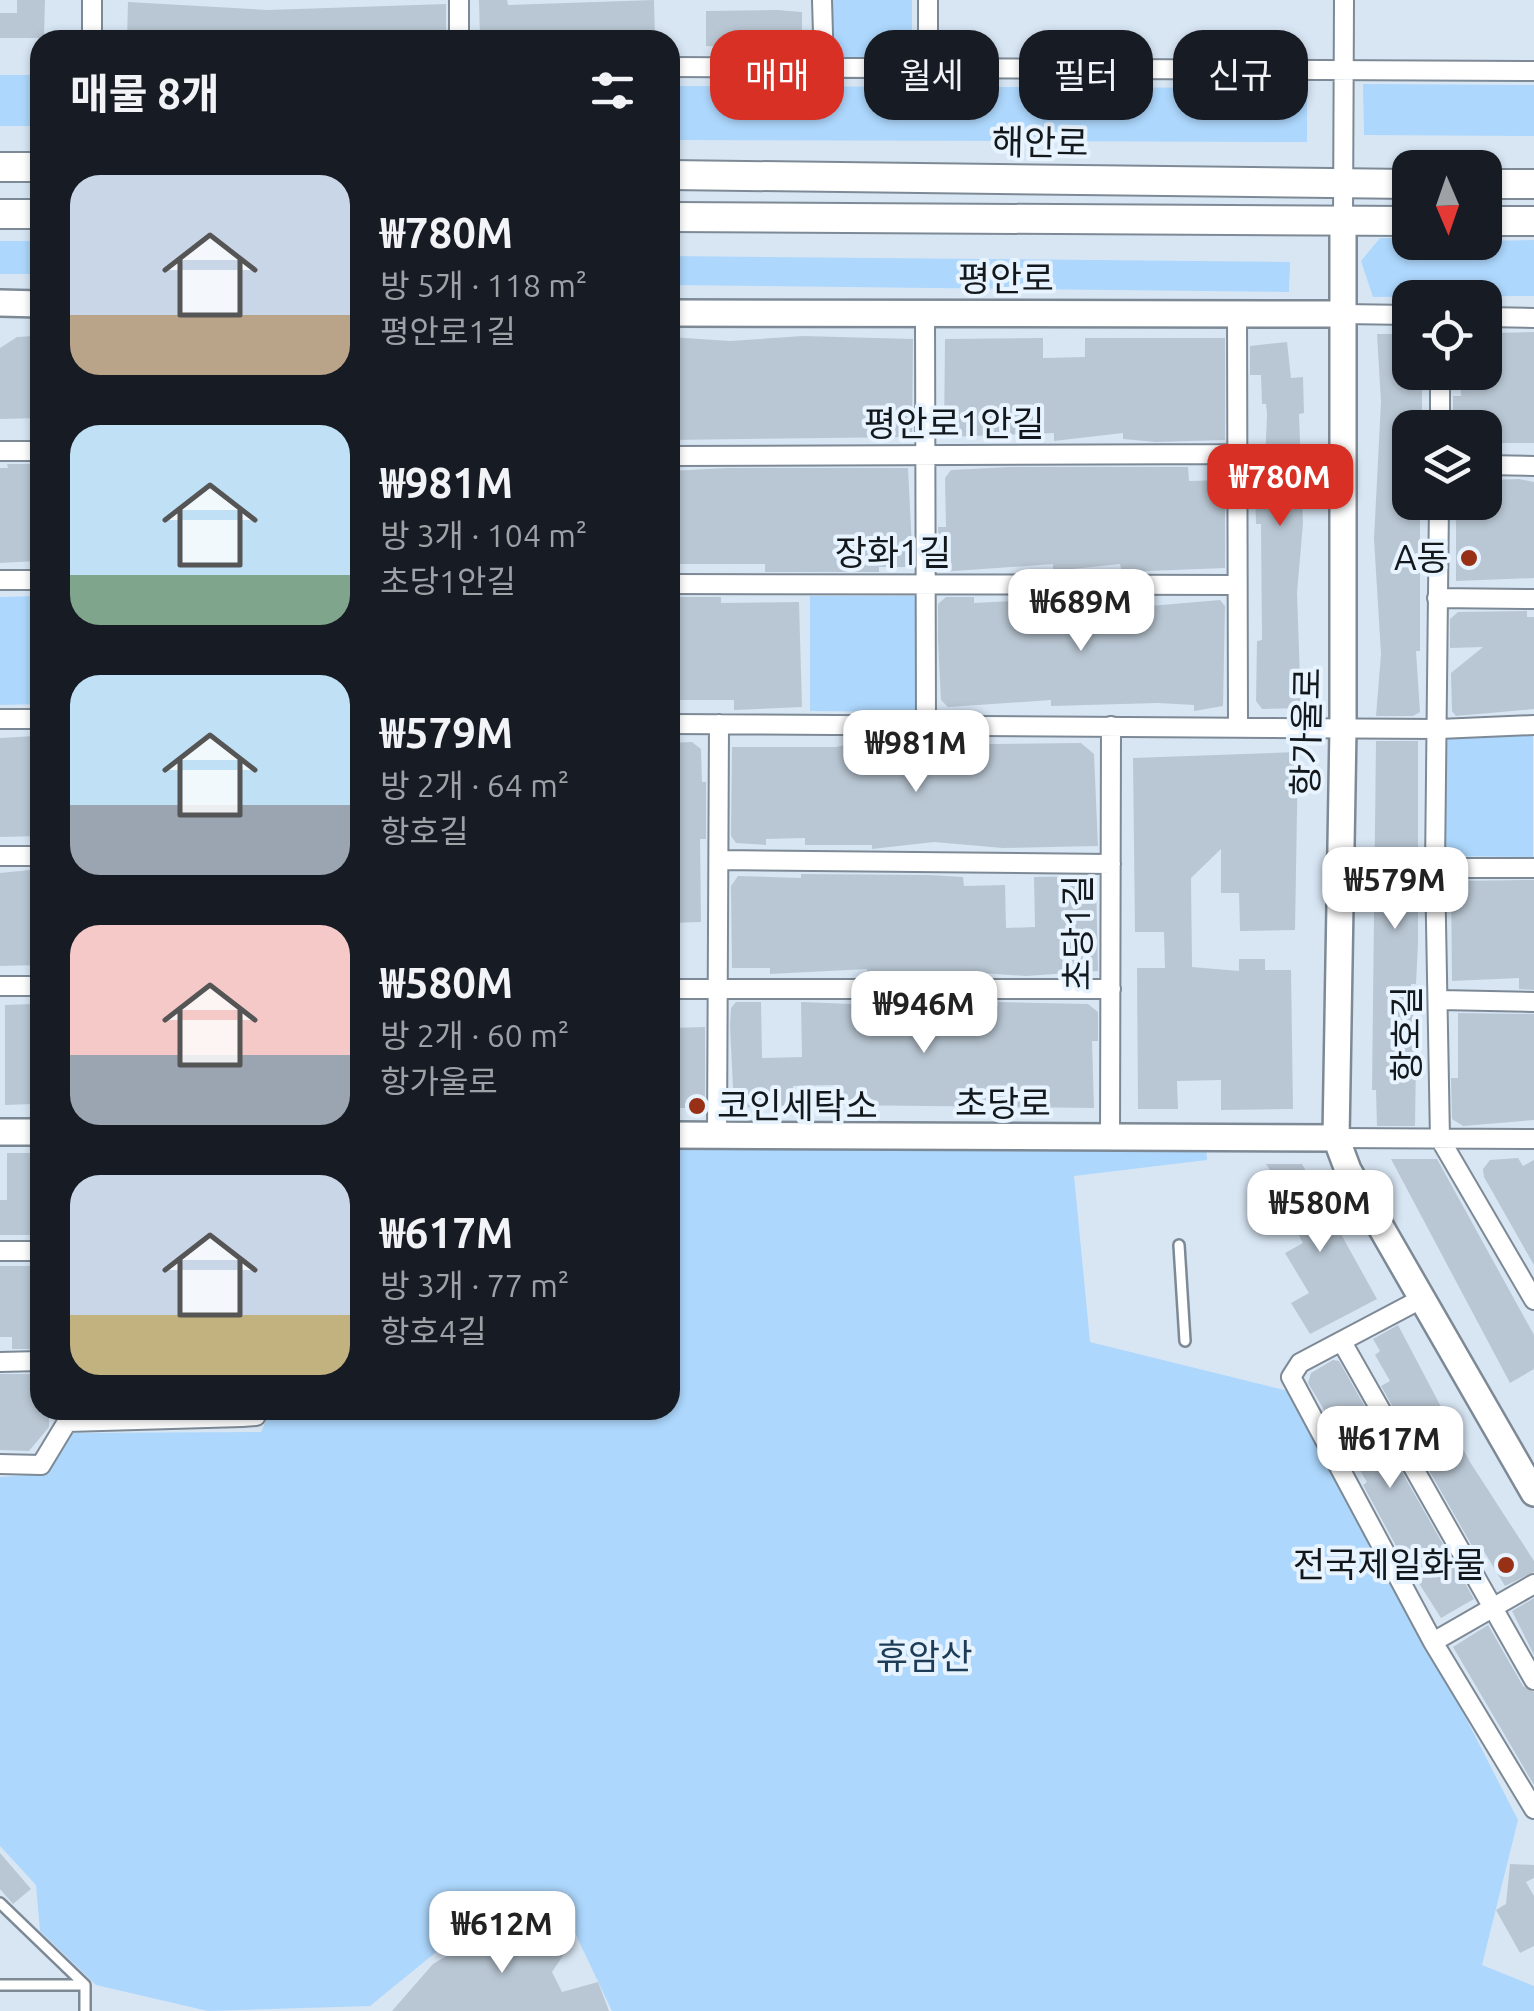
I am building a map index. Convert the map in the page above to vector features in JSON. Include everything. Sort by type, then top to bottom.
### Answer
[{"type":"main road","points":[[0,167],[30,167]]},
{"type":"main road","name":"해안로","points":[[680,175],[1392,184]]},
{"type":"main road","points":[[1502,184],[1534,184]]},
{"type":"main road","points":[[0,214],[30,214]]},
{"type":"main road","points":[[680,218],[1392,220]]},
{"type":"main road","points":[[1502,221],[1534,221]]},
{"type":"street","points":[[92,0],[92,30]]},
{"type":"street","points":[[459,0],[459,30]]},
{"type":"street","points":[[822,0],[823,30]]},
{"type":"street","points":[[928,0],[928,30]]},
{"type":"street","points":[[1342,220],[1344,0]]},
{"type":"street","points":[[680,68],[710,68]]},
{"type":"street","points":[[999,69],[1534,71]]},
{"type":"street","name":"항가울로","points":[[1342,220],[1343,729],[1336,1138],[1348,1170],[1534,1493]]},
{"type":"street","points":[[0,303],[30,304]]},
{"type":"street","points":[[1237,313],[1238,726]]},
{"type":"street","name":"평안로","points":[[680,314],[1343,314]]},
{"type":"street","points":[[1343,314],[1392,315]]},
{"type":"street","points":[[924,315],[926,724]]},
{"type":"street","points":[[1502,317],[1534,318]]},
{"type":"street","points":[[0,451],[30,451]]},
{"type":"street","name":"평안로1안길","points":[[680,456],[1238,454]]},
{"type":"street","points":[[1502,465],[1534,466]]},
{"type":"street","name":"항호길","points":[[1438,520],[1435,868],[1440,1138]]},
{"type":"street","points":[[0,580],[30,580]]},
{"type":"street","name":"장화1길","points":[[680,584],[1236,585]]},
{"type":"street","points":[[1437,598],[1534,599]]},
{"type":"street","points":[[0,719],[30,720]]},
{"type":"street","points":[[680,724],[1343,729],[1534,725]]},
{"type":"street","points":[[717,1135],[719,724]]},
{"type":"street","name":"초당1길","points":[[1110,1140],[1112,726]]},
{"type":"street","points":[[0,856],[30,856]]},
{"type":"street","points":[[719,860],[1111,864]]},
{"type":"street","points":[[1435,868],[1534,868]]},
{"type":"street","points":[[0,986],[30,986]]},
{"type":"street","points":[[680,989],[1111,989]]},
{"type":"street","points":[[1440,1000],[1534,1002]]},
{"type":"street","points":[[0,1132],[30,1132]]},
{"type":"street","name":"초당로","points":[[680,1134],[1110,1140],[1336,1138]]},
{"type":"street","points":[[1336,1138],[1534,1139]]},
{"type":"street","points":[[1440,1138],[1534,1300]]},
{"type":"street","points":[[0,1251],[30,1251]]},
{"type":"street","points":[[1423,1298],[1300,1364],[1291,1377],[1433,1642],[1534,1808]]},
{"type":"street","points":[[1342,1342],[1534,1680]]},
{"type":"street","points":[[0,1362],[30,1361]]},
{"type":"street","points":[[0,1464],[41,1464],[67,1422],[154,1420]]},
{"type":"street","points":[[1433,1642],[1534,1584]]},
{"type":"lane","points":[[1180,1245],[1185,1341]]},
{"type":"lane","points":[[0,1903],[85,1984],[85,2011]]},
{"type":"lane","points":[[0,1985],[85,1984]]},
{"type":"green space","points":[[833,0],[912,0],[912,30],[864,30],[864,58],[844,58],[844,30],[833,30]]},
{"type":"green space","points":[[0,75],[30,75],[30,126],[0,126]]},
{"type":"green space","points":[[1363,84],[1534,85],[1534,136],[1364,135]]},
{"type":"green space","points":[[680,86],[710,86],[710,120],[844,120],[844,87],[864,87],[864,120],[999,120],[999,87],[1019,87],[1019,120],[1153,120],[1153,88],[1173,88],[1173,120],[1307,120],[1307,142],[680,140]]},
{"type":"green space","points":[[1380,238],[1392,238],[1392,260],[1502,260],[1502,241],[1534,240],[1534,296],[1502,296],[1502,280],[1392,280],[1392,297],[1373,297],[1361,261]]},
{"type":"green space","points":[[0,241],[30,241],[30,274],[0,274]]},
{"type":"green space","points":[[680,256],[1290,262],[1289,292],[680,285]]},
{"type":"green space","points":[[30,596],[30,704],[0,705],[0,597]]},
{"type":"green space","points":[[810,596],[921,596],[921,712],[810,711]]},
{"type":"green space","points":[[1445,731],[1533,731],[1533,857],[1445,856]]},
{"type":"green space","name":"휴암산","points":[[1206,1145],[1207,1160],[1074,1176],[1090,1342],[1300,1394],[1518,1820],[1482,1965],[1534,1986],[1534,2011],[612,2011],[576,1935],[495,1904],[370,2006],[208,2011],[96,1985],[40,1931],[36,1885],[0,1846],[0,1477],[45,1474],[72,1433],[261,1432],[266,1420],[680,1420],[680,1148]]},
{"type":"building","points":[[17,0],[45,0],[44,30],[30,30],[30,38],[0,38],[0,13],[17,13]]},
{"type":"building","points":[[479,0],[507,0],[508,5],[654,0],[655,30],[480,30]]},
{"type":"building","points":[[128,2],[267,10],[446,4],[446,30],[127,30]]},
{"type":"building","points":[[706,11],[802,12],[802,30],[710,30],[710,46],[706,46]]},
{"type":"building","points":[[1534,332],[1534,443],[1502,443],[1502,410],[1453,410],[1453,396],[1461,396],[1461,390],[1502,390],[1502,333]]},
{"type":"building","points":[[1377,334],[1392,334],[1392,390],[1422,390],[1422,410],[1392,410],[1392,520],[1420,520],[1420,651],[1416,651],[1420,712],[1413,716],[1376,716],[1381,654],[1374,539],[1381,402]]},
{"type":"building","points":[[30,336],[30,418],[0,419],[0,348],[17,337]]},
{"type":"building","points":[[803,336],[913,339],[912,437],[680,440],[680,338],[730,341]]},
{"type":"building","points":[[1043,338],[1043,358],[1085,357],[1085,338],[1225,338],[1225,440],[1156,442],[1123,439],[1123,433],[1054,441],[1054,433],[944,437],[945,339]]},
{"type":"building","points":[[1287,342],[1291,378],[1303,377],[1304,413],[1299,414],[1303,523],[1297,593],[1301,708],[1262,709],[1256,701],[1257,641],[1262,640],[1261,524],[1256,524],[1255,489],[1264,489],[1267,414],[1266,404],[1262,404],[1261,375],[1250,375],[1250,346]]},
{"type":"building","points":[[7,464],[30,464],[30,561],[0,563],[0,468],[8,468]]},
{"type":"building","points":[[1188,467],[1189,481],[1225,480],[1225,568],[1122,572],[1120,564],[1053,571],[1053,564],[941,572],[938,527],[946,527],[945,478],[951,470]]},
{"type":"building","points":[[908,468],[913,567],[879,567],[879,572],[765,572],[765,564],[680,564],[680,470]]},
{"type":"building","points":[[1502,480],[1534,482],[1534,578],[1456,581],[1456,520],[1502,520]]},
{"type":"building","points":[[680,597],[721,597],[721,603],[799,602],[802,707],[734,710],[734,700],[680,700]]},
{"type":"building","points":[[946,597],[974,597],[974,603],[1077,598],[1077,623],[1123,621],[1123,597],[1150,597],[1150,606],[1220,600],[1225,606],[1223,706],[1194,711],[1194,705],[1158,703],[1051,706],[1051,700],[948,707],[941,700],[938,640],[938,604]]},
{"type":"building","points":[[1527,611],[1527,617],[1534,617],[1534,709],[1456,716],[1452,711],[1451,673],[1483,647],[1450,648],[1450,619],[1458,612]]},
{"type":"building","points":[[30,736],[30,836],[0,837],[0,738]]},
{"type":"building","points":[[870,740],[897,740],[897,745],[1081,743],[1094,754],[1098,846],[1003,848],[934,842],[872,849],[872,845],[805,845],[805,838],[766,839],[766,845],[736,843],[731,836],[732,747],[836,747]]},
{"type":"building","points":[[1376,741],[1418,741],[1418,943],[1416,984],[1411,984],[1415,1126],[1377,1126],[1376,1090],[1372,1090]]},
{"type":"building","points":[[692,742],[701,749],[702,782],[706,782],[706,839],[700,839],[701,922],[680,923],[680,743]]},
{"type":"building","points":[[1298,752],[1295,930],[1240,931],[1239,893],[1221,893],[1221,849],[1191,878],[1192,967],[1239,971],[1239,959],[1265,959],[1265,970],[1291,970],[1293,1109],[1221,1110],[1221,1080],[1177,1081],[1178,1109],[1138,1109],[1137,968],[1165,968],[1164,932],[1135,932],[1133,758]]},
{"type":"building","points":[[30,870],[30,965],[0,966],[0,873]]},
{"type":"building","points":[[801,874],[930,875],[963,877],[964,886],[1005,885],[1006,928],[1035,927],[1034,877],[1096,876],[1098,971],[1026,976],[966,972],[966,976],[938,976],[867,974],[867,969],[770,974],[770,968],[732,968],[731,886],[738,876],[801,878]]},
{"type":"building","points":[[1534,880],[1534,990],[1519,989],[1519,978],[1452,981],[1451,881]]},
{"type":"building","points":[[736,1002],[761,1002],[762,1058],[802,1057],[801,1002],[927,1007],[998,1006],[998,1002],[1088,1004],[1098,1012],[1098,1041],[1092,1041],[1094,1108],[836,1105],[836,1085],[793,1086],[793,1105],[734,1108],[730,1026],[731,1008]]},
{"type":"building","points":[[30,1004],[30,1104],[5,1105],[5,1005]]},
{"type":"building","points":[[1458,1013],[1534,1014],[1534,1120],[1463,1126],[1452,1119],[1451,1078],[1458,1078]]},
{"type":"building","points":[[705,1027],[705,1108],[680,1108],[680,1028]]},
{"type":"building","points":[[7,1153],[30,1153],[30,1235],[0,1235],[0,1200],[7,1200]]},
{"type":"building","points":[[1518,1158],[1523,1166],[1534,1160],[1534,1265],[1484,1177],[1483,1169],[1490,1160]]},
{"type":"building","points":[[1391,1159],[1437,1159],[1534,1335],[1534,1369],[1510,1383]]},
{"type":"building","points":[[1266,1164],[1302,1164],[1377,1299],[1310,1334],[1291,1303],[1309,1293],[1285,1253],[1303,1243],[1294,1226],[1293,1205]]},
{"type":"building","points":[[0,1266],[30,1266],[30,1349],[12,1349],[12,1337],[0,1337]]},
{"type":"building","points":[[1398,1325],[1470,1462],[1534,1561],[1534,1572],[1505,1586],[1482,1548],[1475,1551],[1381,1386],[1390,1381],[1375,1355],[1380,1351],[1373,1339]]},
{"type":"building","points":[[1333,1360],[1339,1361],[1474,1599],[1441,1618],[1401,1555],[1363,1485],[1367,1482],[1308,1383],[1311,1373]]},
{"type":"building","points":[[0,1374],[30,1374],[30,1420],[49,1420],[49,1427],[29,1451],[0,1450]]},
{"type":"building","points":[[1534,1598],[1534,1655],[1512,1611]]},
{"type":"building","points":[[1488,1625],[1523,1686],[1534,1692],[1534,1785],[1453,1647]]},
{"type":"building","points":[[0,1853],[31,1889],[13,1904],[0,1889]]},
{"type":"building","points":[[1510,1864],[1534,1865],[1534,1878],[1526,1882],[1534,1896],[1534,1946],[1520,1953],[1496,1910],[1506,1904]]},
{"type":"building","points":[[508,1920],[574,1939],[552,1972],[562,1992],[598,1982],[609,2011],[392,2011],[433,1964]]},
{"type":"place","name":"A동","points":[[1469,558]]},
{"type":"place","name":"코인세탁소","points":[[697,1106]]},
{"type":"place","name":"전국제일화물","points":[[1506,1565]]}]
